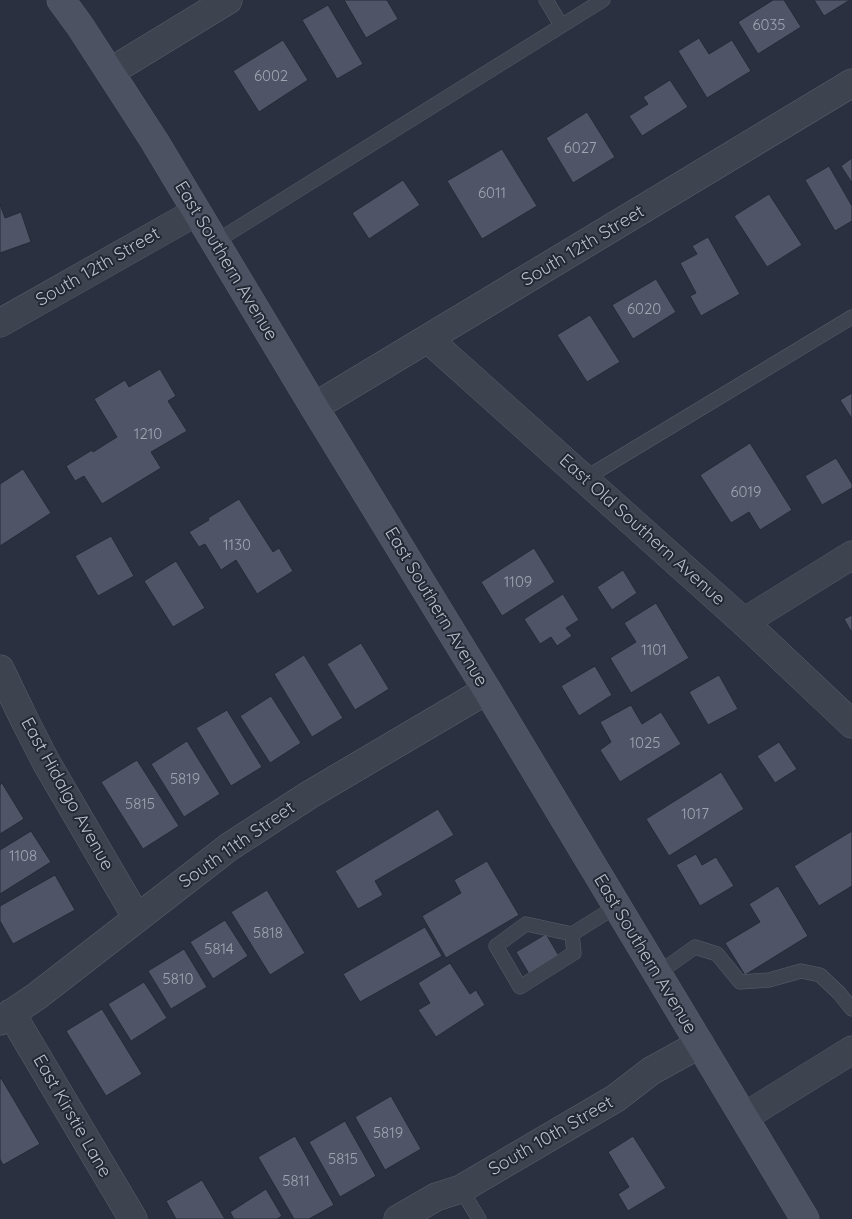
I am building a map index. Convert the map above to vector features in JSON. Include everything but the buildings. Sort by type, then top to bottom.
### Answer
[{"type":"main road","name":"East Southern Avenue","points":[[61,0],[155,142],[805,1219]]},
{"type":"street","points":[[110,72],[228,0]]},
{"type":"street","name":"South 12th Street","points":[[314,407],[852,83]]},
{"type":"street","name":"South 12th Street","points":[[0,323],[196,212]]},
{"type":"street","name":"East Old Southern Avenue","points":[[428,339],[744,622],[852,724]]},
{"type":"street","points":[[744,622],[852,556]]},
{"type":"street","name":"East Hidalgo Avenue","points":[[0,669],[46,762],[137,918]]},
{"type":"street","name":"South 11th Street","points":[[6,1017],[37,996],[229,847],[301,800],[487,690]]},
{"type":"street","name":"East Kirstie Lane","points":[[6,1017],[132,1219]]},
{"type":"street","name":"South 10th Street","points":[[398,1219],[436,1197],[461,1189],[616,1098],[651,1071],[700,1044]]},
{"type":"street","points":[[744,1117],[852,1050]]},
{"type":"lane","points":[[546,0],[562,26]]},
{"type":"lane","points":[[215,242],[603,0]]},
{"type":"lane","points":[[584,479],[852,317]]},
{"type":"lane","points":[[572,934],[574,953],[520,987],[496,946],[526,924],[572,934],[617,906]]},
{"type":"lane","points":[[657,974],[695,947],[717,954],[740,982],[769,980],[801,971],[820,975],[852,1009]]},
{"type":"lane","points":[[461,1189],[479,1219]]}]
